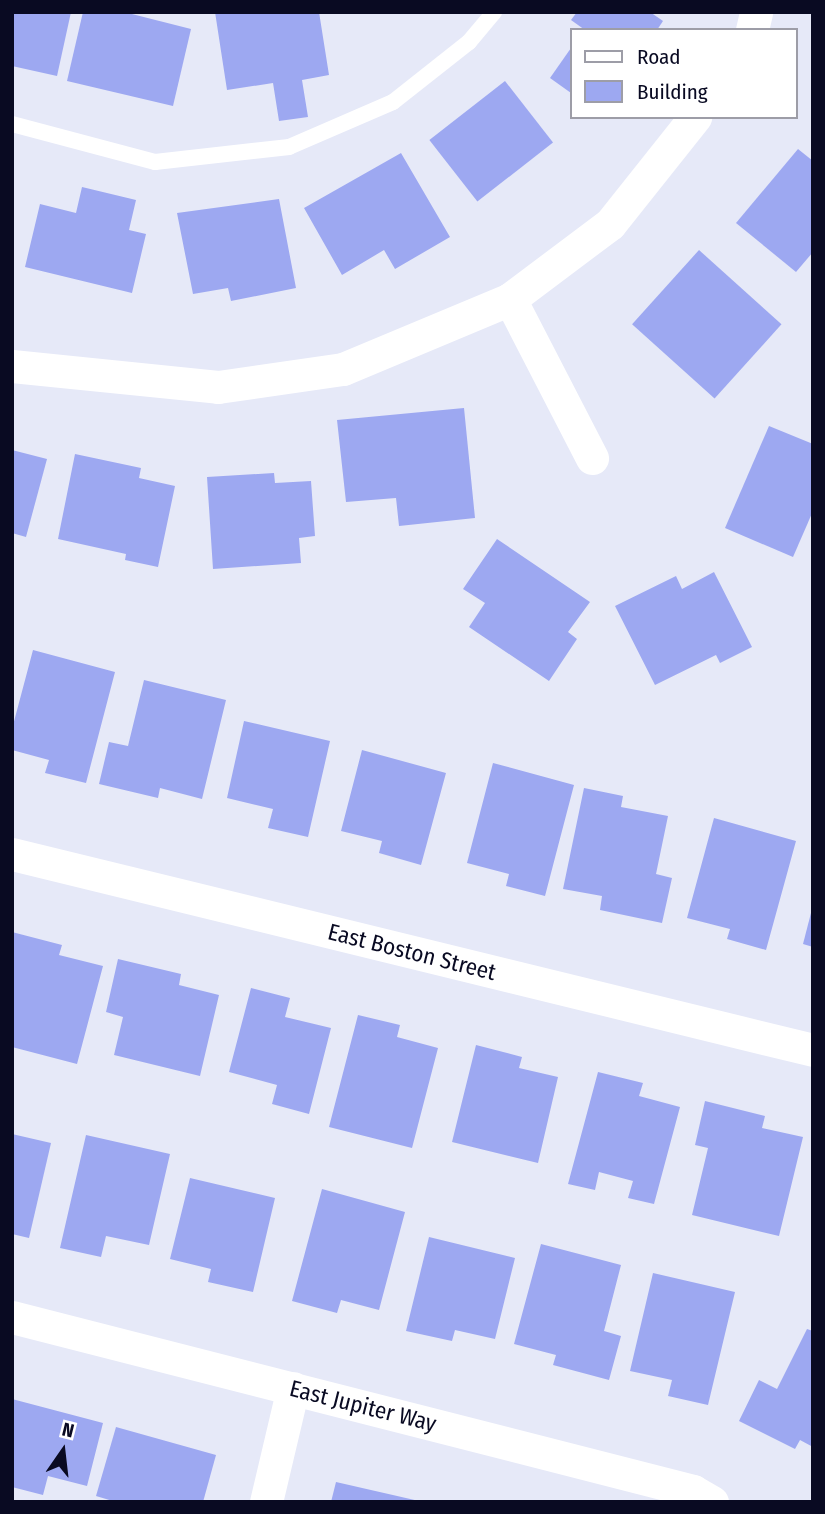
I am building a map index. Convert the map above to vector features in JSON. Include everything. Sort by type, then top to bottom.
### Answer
[{"type":"street","points":[[12,366],[218,387],[343,369],[510,299],[610,224],[693,119]]},
{"type":"street","points":[[510,299],[592,458]]},
{"type":"street","name":"East Boston Street","points":[[12,854],[813,1050]]},
{"type":"street","name":"East Jupiter Way","points":[[12,1317],[694,1491],[712,1502]]},
{"type":"street","points":[[266,1502],[293,1388]]},
{"type":"lane","points":[[12,124],[155,162],[289,147],[393,102],[469,42],[494,12]]},
{"type":"building","points":[[12,12],[71,12],[57,76],[12,66]]},
{"type":"building","points":[[83,12],[124,12],[191,29],[173,106],[67,81]]},
{"type":"building","points":[[215,12],[319,12],[329,75],[302,80],[308,117],[279,121],[273,83],[227,90]]},
{"type":"building","points":[[577,12],[650,12],[663,21],[658,28],[582,28],[571,20]]},
{"type":"building","points":[[570,49],[570,92],[550,78]]},
{"type":"building","points":[[505,81],[553,142],[477,202],[429,140]]},
{"type":"building","points":[[798,149],[813,161],[813,252],[796,272],[736,223]]},
{"type":"building","points":[[401,153],[450,237],[395,269],[384,250],[342,275],[304,208]]},
{"type":"building","points":[[82,187],[136,200],[129,230],[146,234],[132,293],[25,267],[40,204],[76,213]]},
{"type":"building","points":[[279,199],[296,288],[231,301],[228,288],[193,294],[177,213]]},
{"type":"building","points":[[699,250],[781,324],[715,399],[632,324]]},
{"type":"building","points":[[464,408],[475,518],[399,526],[396,498],[346,502],[337,420]]},
{"type":"building","points":[[769,426],[813,444],[813,511],[793,557],[725,528]]},
{"type":"building","points":[[12,450],[47,459],[26,537],[12,533]]},
{"type":"building","points":[[75,454],[141,468],[139,478],[175,486],[158,567],[125,560],[126,554],[58,539]]},
{"type":"building","points":[[274,473],[275,483],[311,481],[315,536],[299,538],[301,563],[213,569],[207,477]]},
{"type":"building","points":[[497,539],[590,602],[568,632],[577,639],[549,681],[469,627],[485,603],[463,589]]},
{"type":"building","points":[[714,572],[752,647],[720,663],[716,655],[655,685],[615,606],[676,576],[682,589]]},
{"type":"building","points":[[33,650],[115,672],[86,783],[45,773],[49,760],[12,750],[12,729]]},
{"type":"building","points":[[144,680],[226,700],[202,799],[160,788],[158,798],[99,784],[109,742],[128,746]]},
{"type":"building","points":[[244,721],[330,741],[308,837],[268,828],[273,809],[227,798]]},
{"type":"building","points":[[362,750],[446,773],[421,865],[379,853],[382,841],[341,831]]},
{"type":"building","points":[[493,763],[574,785],[545,896],[506,886],[509,874],[467,863]]},
{"type":"building","points":[[584,788],[623,796],[621,807],[668,816],[656,874],[672,878],[662,923],[600,910],[602,896],[563,889]]},
{"type":"building","points":[[714,818],[796,841],[766,950],[727,939],[730,929],[687,918]]},
{"type":"building","points":[[813,909],[813,947],[803,944]]},
{"type":"building","points":[[12,932],[62,945],[59,955],[103,966],[77,1064],[12,1047]]},
{"type":"building","points":[[118,959],[181,974],[179,985],[219,995],[200,1076],[114,1055],[123,1017],[106,1012]]},
{"type":"building","points":[[251,988],[290,998],[285,1017],[331,1028],[309,1114],[272,1104],[277,1085],[229,1072]]},
{"type":"building","points":[[358,1015],[400,1025],[397,1037],[438,1048],[412,1148],[329,1127]]},
{"type":"building","points":[[476,1045],[522,1057],[519,1068],[558,1077],[538,1163],[452,1142]]},
{"type":"building","points":[[598,1072],[643,1083],[639,1096],[680,1107],[654,1204],[628,1198],[633,1181],[599,1172],[595,1190],[568,1184]]},
{"type":"building","points":[[705,1101],[765,1116],[762,1128],[803,1137],[779,1236],[692,1215],[708,1148],[695,1145]]},
{"type":"building","points":[[12,1134],[51,1143],[29,1238],[12,1234]]},
{"type":"building","points":[[86,1135],[170,1154],[149,1245],[106,1236],[101,1257],[60,1248]]},
{"type":"building","points":[[190,1178],[275,1198],[253,1292],[208,1282],[211,1269],[170,1259]]},
{"type":"building","points":[[322,1189],[405,1212],[379,1310],[341,1300],[337,1313],[292,1301]]},
{"type":"building","points":[[429,1237],[515,1258],[495,1339],[455,1330],[452,1341],[406,1331]]},
{"type":"building","points":[[541,1244],[621,1265],[604,1331],[621,1336],[609,1380],[553,1365],[556,1355],[514,1344]]},
{"type":"building","points":[[653,1273],[735,1292],[708,1405],[668,1396],[672,1380],[630,1371]]},
{"type":"building","points":[[807,1329],[813,1331],[813,1447],[800,1440],[795,1449],[739,1421],[759,1380],[777,1389]]},
{"type":"building","points":[[12,1399],[103,1423],[87,1486],[48,1476],[43,1495],[12,1487]]},
{"type":"building","points":[[116,1427],[216,1455],[203,1502],[116,1502],[96,1496]]},
{"type":"building","points":[[336,1482],[419,1501],[331,1502]]}]
